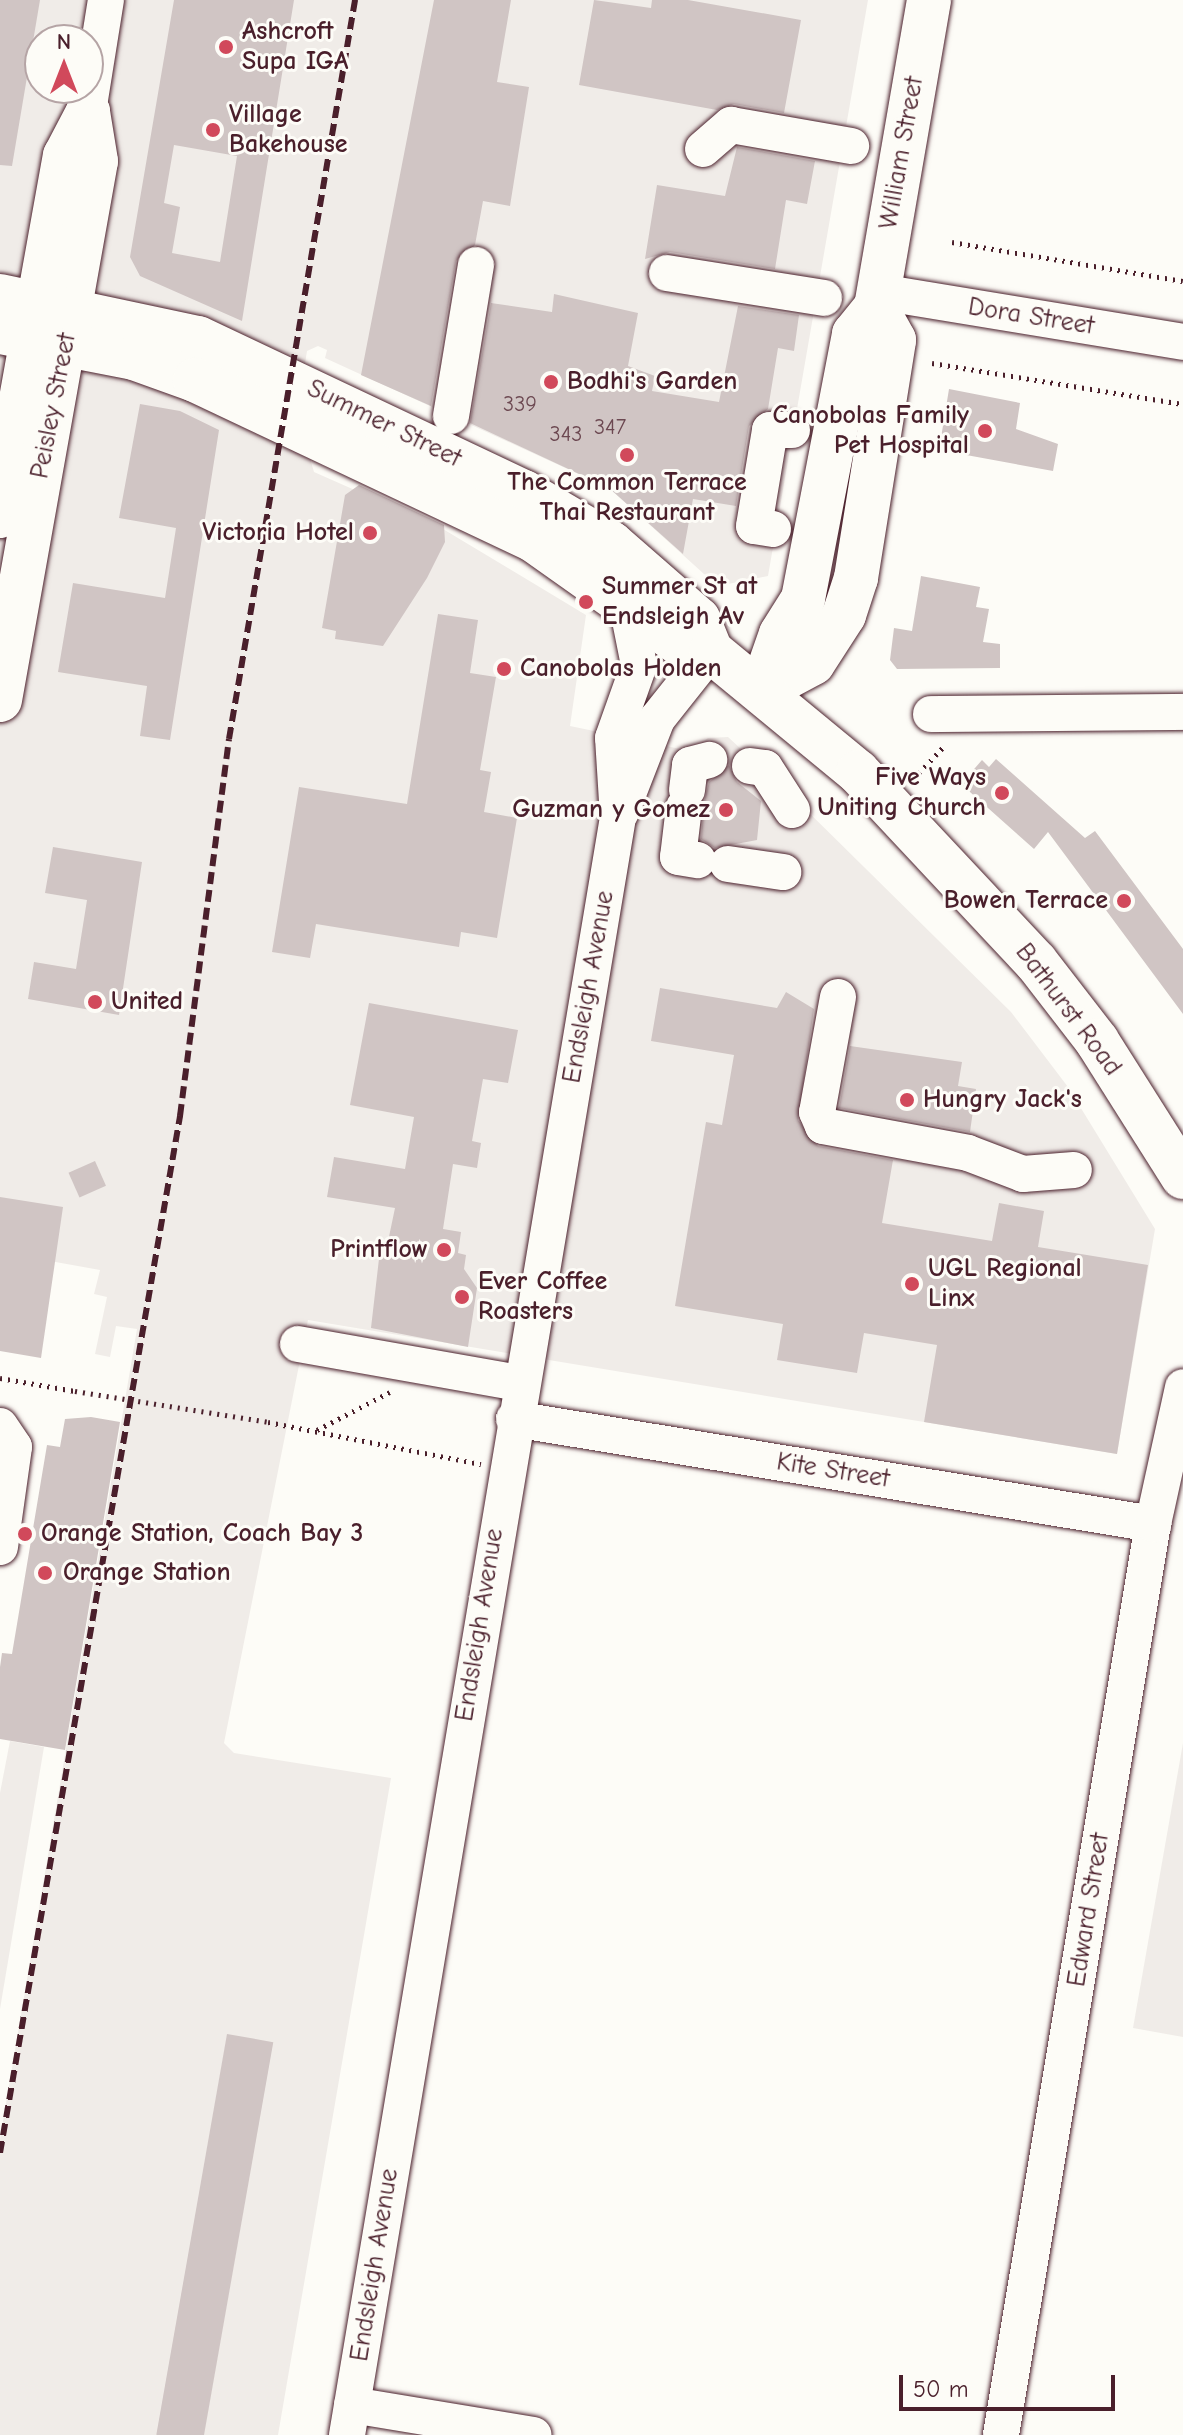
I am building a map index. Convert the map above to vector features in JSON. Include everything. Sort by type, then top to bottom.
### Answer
[{"type":"main road","name":"William Street","points":[[761,691],[781,634],[803,599],[854,334],[878,299],[929,0]]},
{"type":"main road","name":"Peisley Street","points":[[0,516],[65,156],[88,112]]},
{"type":"main road","name":"Peisley Street","points":[[0,700],[35,321]]},
{"type":"main road","name":"Summer Street","points":[[35,321],[195,380],[532,539],[679,643],[711,651],[761,691]]},
{"type":"main road","name":"Summer Street","points":[[35,321],[144,323],[240,355],[567,515],[698,619],[711,651]]},
{"type":"main road","name":"Bathurst Road","points":[[761,691],[858,772],[1036,962],[1097,1041],[1183,1177]]},
{"type":"street","name":"Peisley Street","points":[[88,112],[106,0]]},
{"type":"street","points":[[703,149],[731,125],[851,146]]},
{"type":"street","points":[[451,416],[476,265]]},
{"type":"street","points":[[667,273],[824,298]]},
{"type":"street","name":"Dora Street","points":[[878,299],[1183,342]]},
{"type":"street","points":[[773,529],[754,526],[770,430],[792,430]]},
{"type":"street","name":"Endsleigh Avenue","points":[[618,817],[613,738],[639,665],[627,605]]},
{"type":"street","name":"Endsleigh Avenue","points":[[350,2420],[520,1383],[618,817],[657,719],[711,651]]},
{"type":"street","points":[[938,730],[1183,712]]},
{"type":"street","points":[[709,760],[690,765],[678,857],[783,872]]},
{"type":"street","points":[[750,766],[765,768],[792,810]]},
{"type":"street","points":[[838,997],[817,1112],[823,1126],[968,1153],[1012,1172],[1074,1170]]},
{"type":"street","points":[[298,1344],[520,1383]]},
{"type":"street","name":"Edward Street","points":[[1001,2435],[1153,1524],[1183,1387]]},
{"type":"street","name":"Kite Street","points":[[514,1419],[1153,1524]]},
{"type":"street","points":[[0,1426],[14,1447],[0,1547]]},
{"type":"street","points":[[350,2420],[534,2435]]},
{"type":"path","points":[[952,242],[1183,281]]},
{"type":"path","points":[[932,363],[1183,404]]},
{"type":"path","points":[[919,773],[938,730]]},
{"type":"path","points":[[316,1430],[437,1369]]},
{"type":"path","points":[[0,1378],[316,1430],[506,1468]]},
{"type":"shaded area","points":[[0,0],[868,0],[768,576],[728,584],[704,574],[609,488],[325,358],[327,350],[318,346],[307,351],[297,414],[314,472],[443,529],[586,615],[570,726],[690,751],[708,738],[728,737],[1011,1012],[1068,1087],[1155,1229],[1117,1454],[308,1320],[224,1743],[234,1753],[391,1778],[278,2435],[0,2435],[0,2139],[137,1329],[116,1326],[110,1357],[95,1354],[107,1297],[94,1294],[100,1270],[0,1252]]},
{"type":"shaded area","points":[[10,1741],[44,1747],[0,2009],[0,1793]]},
{"type":"shaded area","points":[[1183,1743],[1183,2037],[1133,2028]]},
{"type":"building","points":[[0,0],[40,0],[36,24],[24,24],[24,95],[12,166],[0,165]]},
{"type":"building","points":[[174,0],[294,0],[242,321],[140,276],[130,257]],"holes":[[[174,145],[237,156],[220,262],[172,253],[180,207],[164,203]]]},
{"type":"building","points":[[434,0],[511,0],[497,82],[529,87],[510,206],[483,201],[475,245],[456,261],[431,406],[361,375]]},
{"type":"building","points":[[594,0],[651,8],[652,0],[688,0],[801,20],[784,113],[734,104],[717,110],[579,85]]},
{"type":"building","points":[[737,147],[815,161],[807,204],[786,200],[775,269],[670,252],[645,259],[657,185],[725,196]]},
{"type":"building","points":[[554,294],[638,313],[628,366],[655,376],[652,391],[719,402],[738,306],[799,315],[794,351],[778,348],[768,409],[749,426],[736,506],[693,499],[683,554],[609,488],[470,423],[491,303],[552,312]]},
{"type":"building","name":"Canobolas Family Pet Hospital","points":[[949,389],[1020,403],[1016,429],[1058,444],[1053,471],[939,450]]},
{"type":"building","points":[[140,404],[180,411],[219,430],[170,740],[140,736],[147,686],[58,672],[73,583],[165,598],[176,528],[119,518]]},
{"type":"building","points":[[359,485],[444,525],[445,542],[427,578],[383,646],[335,639],[336,631],[322,628],[345,495]]},
{"type":"building","points":[[921,576],[980,587],[976,607],[989,609],[983,642],[1000,644],[1000,668],[897,669],[890,660],[894,628],[912,631]]},
{"type":"building","points":[[438,614],[478,620],[470,673],[496,677],[480,770],[491,772],[484,812],[517,818],[497,938],[461,932],[459,947],[316,924],[310,958],[272,952],[299,787],[407,804]]},
{"type":"building","points":[[996,759],[1085,838],[1095,831],[1183,949],[1183,1014],[1048,832],[1034,849],[961,784],[982,760],[989,767]]},
{"type":"building","name":"Guzman y Gomez","points":[[729,765],[737,782],[761,801],[757,840],[715,848],[701,839],[704,802],[709,782]]},
{"type":"building","points":[[53,847],[142,862],[119,1015],[28,999],[34,962],[76,969],[87,900],[45,893]]},
{"type":"building","name":"UGL Regional Linx","points":[[660,988],[777,1008],[786,992],[814,1009],[798,1120],[818,1146],[893,1160],[882,1223],[992,1241],[999,1203],[1044,1211],[1038,1247],[1148,1265],[1117,1454],[924,1422],[937,1345],[864,1333],[857,1373],[777,1360],[783,1324],[675,1306],[706,1122],[722,1125],[734,1055],[651,1041]]},
{"type":"building","points":[[369,1003],[518,1030],[508,1083],[483,1079],[472,1141],[481,1143],[477,1168],[453,1164],[443,1229],[461,1232],[458,1253],[466,1255],[464,1269],[477,1288],[468,1347],[371,1328],[380,1250],[386,1251],[395,1208],[327,1197],[334,1157],[405,1169],[414,1117],[350,1105]]},
{"type":"building","name":"Hungry Jack's","points":[[850,1046],[962,1062],[958,1086],[976,1089],[970,1132],[839,1108]]},
{"type":"building","points":[[95,1161],[106,1186],[79,1197],[69,1173]]},
{"type":"building","points":[[0,1197],[63,1207],[41,1358],[0,1351]]},
{"type":"building","points":[[91,1417],[120,1422],[65,1750],[0,1739],[2,1653],[12,1654],[47,1445],[60,1447],[65,1419]]},
{"type":"building","points":[[227,2034],[273,2042],[204,2435],[156,2435]]},
{"type":"railway","points":[[0,2153],[180,1116],[229,739],[355,0]]},
{"type":"place","name":"Ashcroft Supa IGA","points":[[226,47]]},
{"type":"place","name":"Village Bakehouse","points":[[213,130]]},
{"type":"place","name":"Bodhi's Garden","points":[[551,382]]},
{"type":"place","name":"Canobolas Family Pet Hospital","points":[[985,431]]},
{"type":"place","name":"The Common Terrace Thai Restaurant","points":[[627,455]]},
{"type":"place","name":"Victoria Hotel","points":[[370,533]]},
{"type":"place","name":"Summer St at Endsleigh Av","points":[[586,602]]},
{"type":"place","name":"Canobolas Holden","points":[[504,669]]},
{"type":"place","name":"Five Ways Uniting Church","points":[[1002,793]]},
{"type":"place","name":"Guzman y Gomez","points":[[726,810]]},
{"type":"place","name":"Bowen Terrace","points":[[1124,901]]},
{"type":"place","name":"United","points":[[95,1002]]},
{"type":"place","name":"Hungry Jack's","points":[[907,1100]]},
{"type":"place","name":"Printflow","points":[[444,1250]]},
{"type":"place","name":"UGL Regional Linx","points":[[912,1284]]},
{"type":"place","name":"Ever Coffee Roasters","points":[[462,1297]]},
{"type":"place","name":"Orange Station, Coach Bay 3","points":[[25,1534]]},
{"type":"place","name":"Orange Station","points":[[45,1573]]}]
